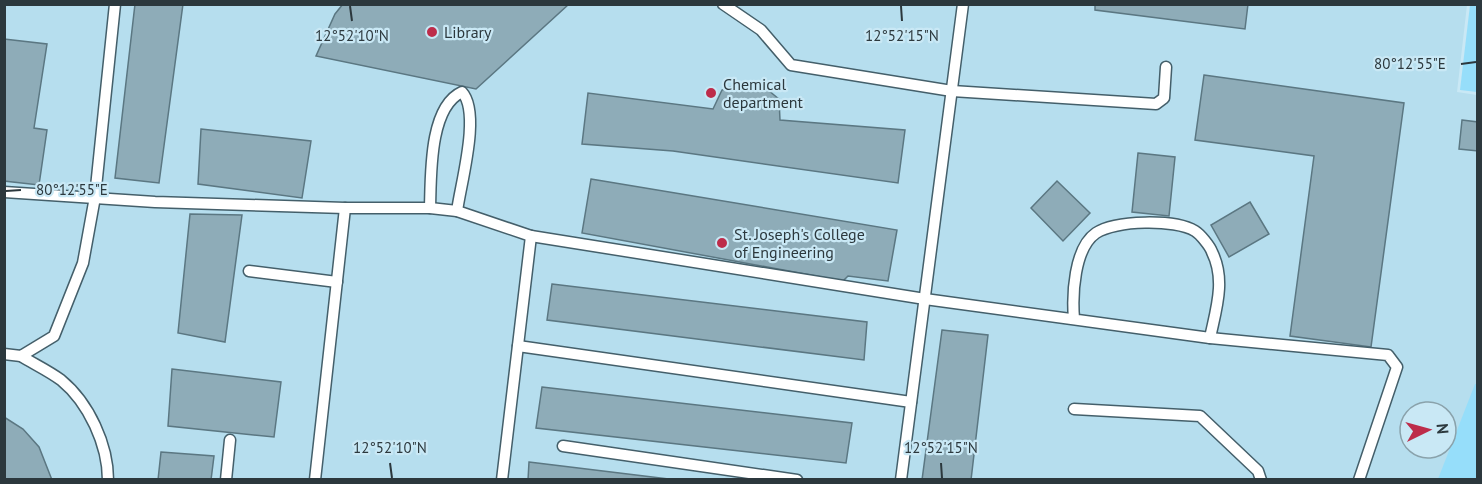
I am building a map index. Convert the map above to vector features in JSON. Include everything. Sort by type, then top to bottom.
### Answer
[{"type":"lane","points":[[21,356],[54,336],[82,263],[95,197],[115,4]]},
{"type":"lane","points":[[723,4],[761,30],[792,65],[952,91],[1156,104],[1164,98],[1166,67]]},
{"type":"lane","points":[[901,480],[963,4]]},
{"type":"lane","points":[[430,207],[432,163],[441,114],[452,96],[462,92],[469,99],[471,118],[457,211]]},
{"type":"lane","points":[[4,192],[250,206],[430,207],[457,211],[531,236],[924,299],[1210,338],[1388,356],[1397,367],[1359,480]]},
{"type":"lane","points":[[315,480],[345,208]]},
{"type":"lane","points":[[1074,319],[1072,294],[1078,260],[1094,234],[1119,223],[1167,225],[1195,231],[1212,251],[1221,288],[1210,338]]},
{"type":"lane","points":[[502,480],[531,236]]},
{"type":"lane","points":[[249,271],[337,282]]},
{"type":"lane","points":[[518,346],[911,402]]},
{"type":"lane","points":[[4,354],[21,356],[62,381],[92,418],[108,464],[108,480]]},
{"type":"lane","points":[[1074,409],[1200,416],[1258,471],[1261,480]]},
{"type":"lane","points":[[226,480],[230,440]]},
{"type":"lane","points":[[563,446],[797,480]]},
{"type":"shaded area","name":"St. Joseph's College of Engineering","points":[[4,5],[1467,5],[1457,92],[1477,95],[1477,479],[5,479]]},
{"type":"shaded area","points":[[1470,5],[1477,5],[1477,92],[1460,90]]},
{"type":"shaded area","points":[[1475,384],[1478,384],[1477,479],[1438,479],[1445,460],[1458,460],[1458,428]]},
{"type":"building","points":[[135,4],[183,4],[159,183],[115,178]]},
{"type":"building","name":"Library","points":[[343,4],[569,4],[476,89],[316,56],[335,14]]},
{"type":"building","points":[[1095,4],[1248,4],[1245,29],[1095,10]]},
{"type":"building","points":[[4,39],[47,44],[34,128],[47,130],[39,185],[4,181]]},
{"type":"building","points":[[1204,75],[1404,103],[1371,347],[1290,336],[1314,156],[1195,140]]},
{"type":"building","points":[[744,82],[758,82],[779,99],[780,120],[905,130],[898,183],[673,151],[582,144],[588,93],[713,109],[722,90]]},
{"type":"building","points":[[1462,120],[1478,122],[1478,151],[1459,149]]},
{"type":"building","points":[[201,129],[311,141],[302,198],[198,184]]},
{"type":"building","points":[[1138,153],[1175,157],[1169,216],[1132,212]]},
{"type":"building","points":[[591,179],[897,230],[888,281],[848,276],[843,281],[582,233]]},
{"type":"building","points":[[1057,181],[1090,213],[1063,241],[1031,208]]},
{"type":"building","points":[[1250,202],[1269,234],[1229,257],[1211,225]]},
{"type":"building","points":[[190,214],[242,215],[225,342],[178,333]]},
{"type":"building","points":[[552,284],[867,322],[864,360],[547,320]]},
{"type":"building","points":[[942,330],[988,335],[971,480],[922,480]]},
{"type":"building","points":[[172,369],[281,382],[274,437],[168,426]]},
{"type":"building","points":[[542,387],[852,423],[846,463],[536,428]]},
{"type":"building","points":[[4,417],[23,429],[39,447],[52,480],[4,480]]},
{"type":"building","points":[[161,452],[214,456],[211,480],[158,480]]},
{"type":"building","points":[[529,462],[677,480],[528,480]]},
{"type":"place","name":"Library","points":[[432,32]]},
{"type":"place","name":"Chemical department","points":[[711,93]]},
{"type":"place","name":"St. Joseph's College of Engineering","points":[[722,243]]}]
